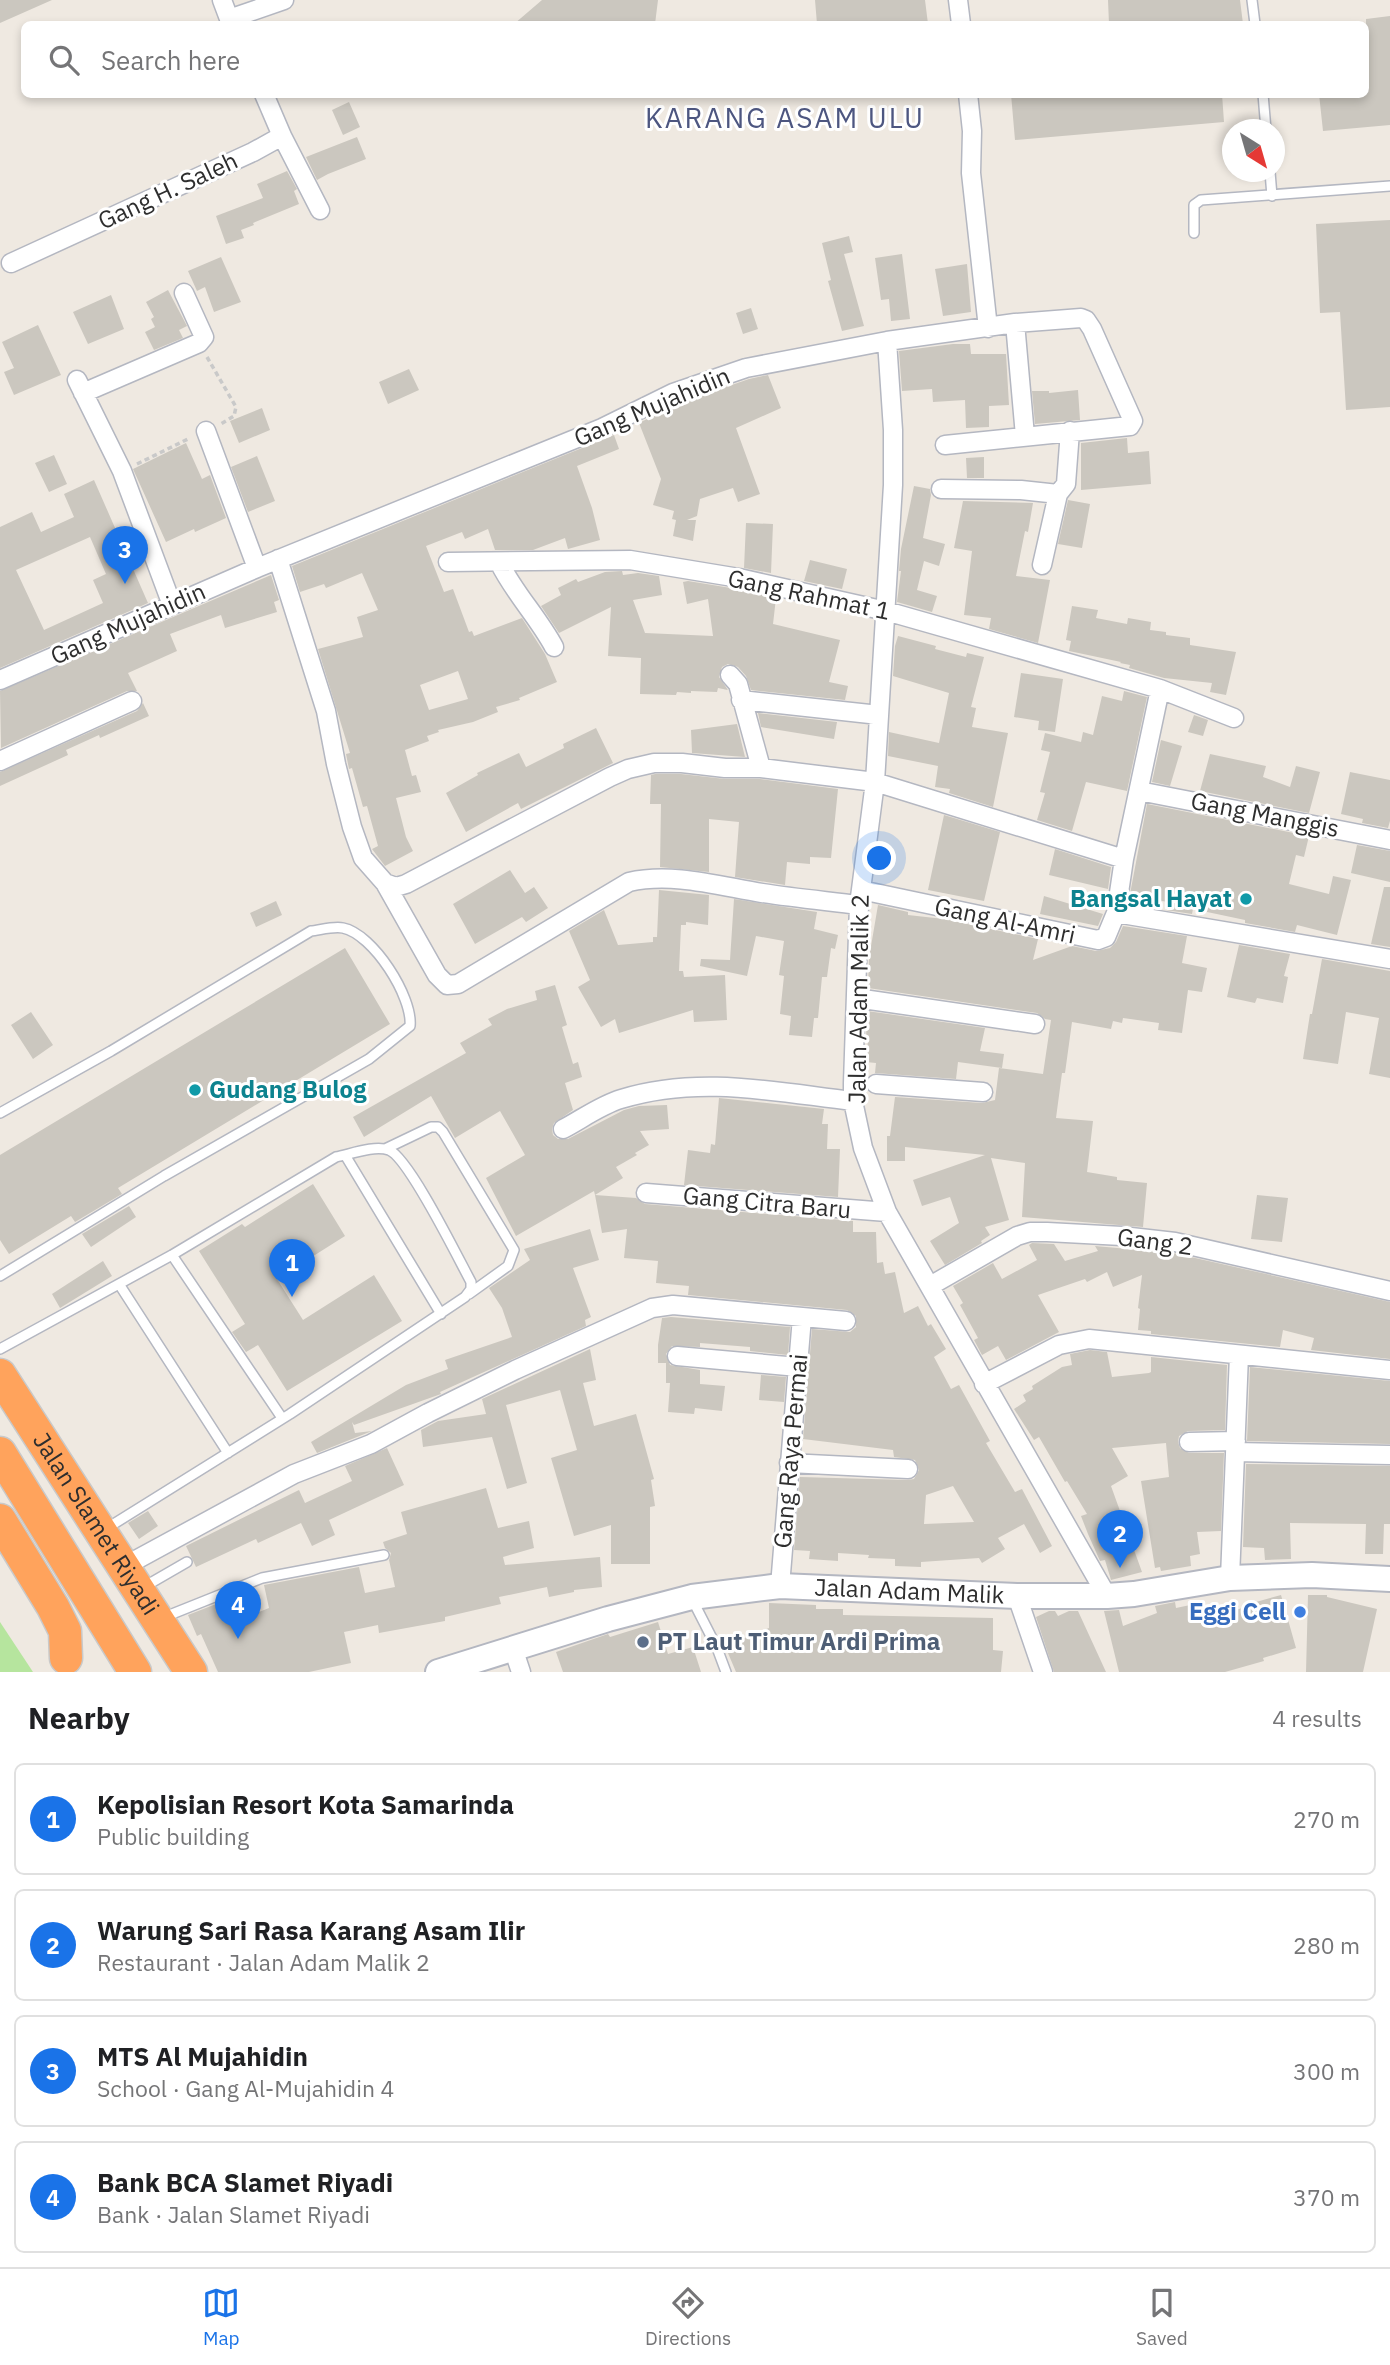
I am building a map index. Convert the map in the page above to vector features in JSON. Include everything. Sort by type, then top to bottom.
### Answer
[{"type":"highway","name":"Jalan Slamet Riyadi","points":[[0,1375],[191,1672]]},
{"type":"highway","name":"Jalan Slamet Riyadi","points":[[0,1453],[135,1672]]},
{"type":"highway","points":[[0,1520],[53,1607],[65,1632],[71,1665]]},
{"type":"highway","points":[[0,1553],[71,1665]]},
{"type":"street","points":[[222,0],[230,21]]},
{"type":"street","points":[[232,21],[284,0]]},
{"type":"street","points":[[958,0],[961,21]]},
{"type":"street","points":[[266,98],[320,210]]},
{"type":"street","points":[[968,98],[972,131],[971,173],[988,328]]},
{"type":"street","name":"Gang H. Saleh","points":[[10,263],[253,152],[282,136]]},
{"type":"street","points":[[172,605],[122,471],[80,386],[200,343],[204,337],[184,293]]},
{"type":"street","name":"Gang Mujahidin","points":[[0,680],[278,559],[602,428],[685,389],[746,368],[887,341],[1015,323],[1081,318],[1086,320],[1092,329],[1133,421],[1130,426],[945,445]]},
{"type":"street","points":[[1015,323],[1025,436]]},
{"type":"street","name":"Jalan Adam Malik 2","points":[[887,341],[893,430],[893,485],[875,782],[860,898],[856,998],[863,1148],[887,1212],[1107,1596]]},
{"type":"street","points":[[206,431],[257,568]]},
{"type":"street","points":[[1042,565],[1058,494],[1066,484],[1070,431]]},
{"type":"street","points":[[941,489],[1021,490],[1058,494]]},
{"type":"street","points":[[278,559],[326,711],[336,764],[363,858],[385,883],[436,975],[447,985],[458,985],[629,882],[647,878],[669,878],[781,896],[860,898]]},
{"type":"street","name":"Gang Rahmat 1","points":[[448,562],[630,560],[738,578],[886,611],[1160,689],[1234,718]]},
{"type":"street","points":[[499,562],[512,586],[542,624],[554,647]]},
{"type":"street","points":[[730,674],[738,684],[761,768]]},
{"type":"street","name":"Gang Al-Amri","points":[[860,898],[1098,940],[1106,937],[1116,912],[1124,859],[1160,689]]},
{"type":"street","points":[[741,700],[878,715]]},
{"type":"street","points":[[0,761],[132,701]]},
{"type":"street","points":[[385,883],[396,887],[405,884],[628,769],[654,763],[761,768],[875,782],[1124,859]]},
{"type":"street","name":"Gang Manggis","points":[[1139,791],[1390,840]]},
{"type":"street","points":[[1116,912],[1390,959]]},
{"type":"street","points":[[856,998],[1035,1024]]},
{"type":"street","points":[[563,1129],[620,1100],[674,1087],[984,1092]]},
{"type":"street","name":"Gang Citra Baru","points":[[646,1193],[887,1212]]},
{"type":"street","name":"Gang 2","points":[[930,1286],[1017,1236],[1039,1232],[1175,1242],[1390,1291]]},
{"type":"street","points":[[130,1579],[294,1474],[372,1444],[515,1370],[652,1308],[673,1305],[846,1321]]},
{"type":"street","name":"Gang Raya Permai","points":[[780,1586],[803,1317]]},
{"type":"street","points":[[984,1384],[1059,1345],[1089,1339],[1390,1370]]},
{"type":"street","points":[[1230,1578],[1239,1355]]},
{"type":"street","points":[[677,1356],[798,1367]]},
{"type":"street","points":[[1189,1442],[1390,1455]]},
{"type":"street","points":[[789,1463],[908,1469]]},
{"type":"street","name":"Jalan Adam Malik","points":[[438,1672],[472,1667],[513,1648],[692,1597],[780,1586],[1017,1596],[1107,1596],[1230,1578],[1312,1575],[1390,1578]]},
{"type":"street","points":[[1017,1596],[1043,1672]]},
{"type":"street","points":[[513,1648],[521,1672]]},
{"type":"lane","points":[[1252,0],[1255,21]]},
{"type":"lane","points":[[1263,98],[1265,119]]},
{"type":"lane","points":[[1271,182],[1272,196]]},
{"type":"lane","points":[[1194,233],[1194,205],[1200,200],[1390,186]]},
{"type":"lane","points":[[0,1113],[111,1051],[311,931],[341,927],[358,933],[397,981],[410,1010],[410,1026],[369,1059],[164,1176],[0,1276]]},
{"type":"lane","points":[[0,1349],[172,1255],[336,1157],[385,1149],[431,1127],[438,1127],[443,1132],[514,1250],[508,1266],[465,1297],[228,1453],[100,1532]]},
{"type":"lane","points":[[385,1149],[395,1153],[416,1182],[471,1282],[471,1289],[465,1297]]},
{"type":"lane","points":[[345,1155],[440,1314]]},
{"type":"lane","points":[[172,1255],[282,1418]]},
{"type":"lane","points":[[119,1284],[228,1453]]},
{"type":"lane","points":[[157,1620],[262,1578],[384,1555]]},
{"type":"lane","points":[[130,1579],[187,1562]]},
{"type":"lane","points":[[692,1597],[726,1672]]},
{"type":"green space","points":[[0,1622],[33,1672],[0,1672]]},
{"type":"building","points":[[0,0],[52,0],[0,23]]},
{"type":"building","points":[[542,0],[658,0],[655,21],[518,21]]},
{"type":"building","points":[[815,0],[925,0],[928,21],[817,21]]},
{"type":"building","points":[[1108,0],[1240,0],[1243,21],[1109,21]]},
{"type":"building","points":[[1390,16],[1390,125],[1323,131],[1319,98],[1369,98],[1369,21],[1366,19]]},
{"type":"building","points":[[1011,98],[1222,98],[1222,122],[1015,140]]},
{"type":"building","points":[[349,102],[360,127],[343,135],[332,110]]},
{"type":"building","points":[[357,137],[366,159],[317,180],[306,157]]},
{"type":"building","points":[[287,171],[297,189],[294,191],[299,204],[253,223],[254,225],[241,230],[244,238],[226,244],[216,216],[263,198],[257,184]]},
{"type":"building","points":[[1390,220],[1390,407],[1346,410],[1340,312],[1320,313],[1316,224]]},
{"type":"building","points":[[849,236],[853,252],[844,254],[864,326],[842,331],[828,281],[831,280],[822,243]]},
{"type":"building","points":[[902,254],[910,319],[891,321],[889,299],[881,300],[875,258]]},
{"type":"building","points":[[221,257],[241,302],[214,312],[205,287],[197,291],[188,271]]},
{"type":"building","points":[[967,264],[971,312],[943,316],[935,269]]},
{"type":"building","points":[[168,290],[187,326],[179,330],[183,338],[154,350],[145,332],[155,327],[151,319],[154,317],[146,302]]},
{"type":"building","points":[[111,295],[124,329],[88,344],[73,312]]},
{"type":"building","points":[[751,308],[758,329],[743,334],[736,313]]},
{"type":"building","points":[[38,325],[61,375],[14,395],[4,372],[14,368],[2,342]]},
{"type":"building","points":[[970,344],[971,354],[1006,354],[1009,405],[989,406],[989,427],[966,428],[965,400],[933,402],[932,389],[902,391],[899,351]]},
{"type":"building","points":[[409,369],[419,390],[388,404],[379,382]]},
{"type":"building","points":[[768,375],[781,408],[736,428],[760,494],[738,502],[733,488],[700,499],[697,516],[687,520],[696,520],[693,541],[673,536],[676,520],[672,519],[674,511],[653,505],[661,479],[639,423],[677,404]]},
{"type":"building","points":[[1078,390],[1080,420],[1035,424],[1032,391],[1049,393]]},
{"type":"building","points":[[262,408],[270,430],[239,443],[230,421]]},
{"type":"building","points":[[614,435],[619,449],[577,466],[600,540],[568,549],[565,538],[533,550],[495,550],[488,529],[465,539],[462,532],[426,546],[444,592],[453,589],[469,632],[472,631],[474,636],[522,618],[545,654],[557,682],[519,698],[520,700],[496,707],[498,712],[473,722],[438,730],[439,732],[427,736],[429,741],[405,750],[412,776],[416,775],[421,792],[396,798],[406,837],[413,851],[385,866],[372,849],[378,846],[367,806],[363,807],[352,768],[349,769],[346,754],[350,753],[318,649],[363,637],[357,617],[378,610],[362,573],[326,588],[324,584],[300,592],[292,566]],"holes":[[[458,671],[468,699],[429,710],[420,685]]]},
{"type":"building","points":[[1127,438],[1128,453],[1149,451],[1151,484],[1081,490],[1081,443]]},
{"type":"building","points":[[186,443],[202,479],[210,475],[226,518],[166,542],[133,469]]},
{"type":"building","points":[[54,455],[67,484],[49,492],[35,463]]},
{"type":"building","points":[[257,456],[275,501],[248,512],[231,467]]},
{"type":"building","points":[[984,457],[984,478],[967,478],[966,458]]},
{"type":"building","points":[[94,480],[148,603],[0,668],[0,527],[32,512],[41,532],[74,517],[64,494]],"holes":[[[90,537],[106,574],[93,580],[103,603],[44,630],[16,570]]]},
{"type":"building","points":[[914,486],[930,489],[923,538],[945,544],[939,566],[924,561],[917,590],[937,596],[932,612],[897,602],[901,549]]},
{"type":"building","points":[[1068,500],[1090,504],[1082,548],[1058,544]]},
{"type":"building","points":[[963,501],[1033,503],[1016,576],[1050,580],[1038,643],[989,629],[991,618],[964,615],[972,551],[954,548]]},
{"type":"building","points":[[746,523],[773,524],[771,573],[744,568]]},
{"type":"building","points":[[810,560],[847,569],[842,589],[804,581]]},
{"type":"building","points":[[622,571],[623,575],[638,573],[659,576],[662,595],[633,600],[645,633],[713,636],[708,599],[687,604],[683,582],[737,589],[776,598],[773,624],[840,640],[829,682],[848,686],[845,700],[751,690],[746,676],[738,667],[728,664],[722,667],[719,677],[728,690],[718,688],[717,692],[677,692],[676,695],[640,694],[641,658],[608,656],[611,607],[559,633],[541,606],[561,595],[558,588],[576,579],[578,582],[605,572]]},
{"type":"building","points":[[271,575],[279,600],[274,602],[277,612],[225,628],[221,615],[170,634],[177,651],[128,673],[137,691],[127,691],[1,748],[0,691]]},
{"type":"building","points":[[1072,606],[1098,610],[1096,618],[1127,624],[1128,618],[1151,622],[1150,630],[1190,638],[1190,645],[1236,652],[1226,695],[1210,692],[1212,683],[1164,678],[1129,668],[1130,665],[1121,662],[1069,651],[1071,641],[1066,640]]},
{"type":"building","points":[[898,636],[966,657],[967,653],[984,657],[971,707],[976,708],[972,727],[1008,733],[993,807],[949,793],[950,789],[935,787],[938,766],[888,756],[889,732],[939,743],[949,693],[893,676]]},
{"type":"building","points":[[1021,673],[1063,679],[1055,732],[1038,730],[1039,721],[1014,717]]},
{"type":"building","points":[[1124,691],[1147,697],[1127,791],[1086,782],[1072,831],[1037,820],[1045,793],[1040,792],[1050,752],[1041,750],[1045,733],[1081,742],[1083,732],[1093,735],[1102,696],[1122,701]]},
{"type":"building","points":[[143,703],[149,716],[66,750],[68,755],[0,786],[0,772],[137,711]]},
{"type":"building","points":[[758,713],[837,722],[834,739],[761,727]]},
{"type":"building","points":[[1194,715],[1208,720],[1203,736],[1188,732]]},
{"type":"building","points":[[737,724],[745,757],[692,753],[691,730]]},
{"type":"building","points":[[596,728],[613,763],[521,809],[518,803],[466,832],[446,793],[478,775],[477,773],[519,753],[526,767]]},
{"type":"building","points":[[1161,740],[1182,746],[1170,786],[1152,782]]},
{"type":"building","points":[[1210,754],[1266,766],[1263,777],[1290,787],[1296,766],[1320,772],[1309,813],[1200,791]]},
{"type":"building","points":[[1350,772],[1390,780],[1388,828],[1362,823],[1363,819],[1341,814]]},
{"type":"building","points":[[651,775],[760,779],[838,789],[831,858],[810,857],[810,864],[787,862],[785,885],[735,877],[739,822],[709,819],[709,872],[660,867],[661,804],[650,804]]},
{"type":"building","points":[[1147,804],[1309,836],[1304,857],[1296,855],[1289,884],[1329,894],[1333,876],[1351,880],[1337,935],[1297,925],[1295,932],[1245,923],[1245,920],[1193,909],[1192,914],[1166,910],[1167,902],[1130,894]]},
{"type":"building","points":[[944,815],[1000,832],[984,901],[928,890]]},
{"type":"building","points":[[1357,845],[1390,851],[1390,882],[1351,873]]},
{"type":"building","points":[[1055,849],[1111,867],[1108,889],[1049,875]]},
{"type":"building","points":[[510,870],[525,893],[534,887],[548,908],[526,922],[522,917],[475,944],[453,904]]},
{"type":"building","points":[[1384,887],[1390,887],[1390,947],[1371,944]]},
{"type":"building","points":[[659,890],[709,895],[708,925],[686,922],[686,925],[681,925],[679,971],[683,971],[684,977],[725,975],[727,1020],[694,1022],[693,1010],[619,1033],[615,1019],[601,1027],[578,987],[590,980],[569,931],[604,910],[618,945],[653,942],[653,937],[657,937]]},
{"type":"building","points":[[1044,896],[1103,914],[1098,926],[1040,914]]},
{"type":"building","points":[[734,899],[817,912],[814,929],[838,935],[835,949],[831,948],[827,977],[822,977],[818,1018],[814,1018],[812,1037],[789,1035],[791,1016],[780,1014],[784,976],[779,975],[784,941],[756,936],[747,976],[700,966],[701,959],[730,960]]},
{"type":"building","points":[[276,901],[282,915],[256,927],[250,913]]},
{"type":"building","points":[[878,905],[908,912],[908,915],[944,919],[1038,939],[1033,960],[1072,946],[1096,951],[1110,948],[1116,942],[1123,926],[1187,936],[1182,963],[1207,968],[1202,992],[1188,990],[1182,1033],[1158,1030],[1159,1023],[1123,1018],[1122,1023],[1113,1021],[1111,1029],[1072,1022],[1065,1073],[1062,1073],[1056,1118],[1093,1121],[1087,1172],[1117,1177],[1117,1180],[1147,1183],[1143,1227],[1022,1217],[1025,1163],[991,1158],[1009,1220],[985,1227],[990,1235],[981,1241],[982,1243],[945,1265],[930,1241],[959,1223],[950,1197],[922,1206],[913,1180],[985,1155],[905,1147],[905,1161],[887,1161],[887,1136],[890,1136],[895,1097],[982,1103],[995,1100],[999,1068],[1043,1074],[1051,1020],[1037,1013],[868,988],[869,958]]},
{"type":"building","points":[[1239,945],[1290,954],[1284,976],[1288,977],[1283,1003],[1257,998],[1255,1003],[1227,997]]},
{"type":"building","name":"Gudang Bulog","points":[[345,948],[390,1024],[118,1188],[122,1194],[75,1222],[71,1216],[9,1254],[0,1240],[0,1155]]},
{"type":"building","points":[[1322,959],[1390,971],[1390,1078],[1369,1074],[1379,1018],[1346,1012],[1338,1064],[1303,1059]]},
{"type":"building","points":[[555,985],[567,1025],[562,1027],[573,1064],[578,1062],[582,1077],[565,1083],[573,1110],[554,1123],[553,1135],[558,1139],[568,1139],[624,1110],[639,1106],[667,1105],[669,1129],[640,1131],[649,1145],[616,1167],[623,1178],[595,1195],[594,1191],[516,1236],[486,1178],[525,1155],[500,1111],[455,1138],[431,1096],[364,1137],[353,1117],[466,1053],[460,1043],[492,1025],[488,1019],[507,1009],[537,1000],[535,991]]},
{"type":"building","points":[[867,1011],[985,1028],[980,1051],[1004,1054],[1002,1068],[958,1062],[956,1079],[875,1073],[876,1063],[866,1062]]},
{"type":"building","points":[[31,1012],[53,1045],[33,1059],[11,1025]]},
{"type":"building","points":[[719,1098],[824,1109],[822,1124],[828,1124],[827,1149],[840,1149],[838,1197],[684,1185],[688,1150],[710,1153],[711,1144],[715,1145]]},
{"type":"building","points":[[313,1184],[345,1236],[277,1279],[303,1320],[374,1275],[402,1321],[287,1391],[258,1345],[246,1352],[232,1332],[245,1324],[199,1251],[242,1224],[245,1227]]},
{"type":"building","points":[[595,1195],[636,1198],[645,1204],[853,1221],[853,1232],[876,1232],[877,1263],[883,1262],[885,1274],[895,1272],[904,1313],[918,1306],[928,1326],[931,1324],[946,1349],[934,1357],[951,1389],[959,1385],[990,1441],[986,1443],[1015,1492],[1022,1489],[1052,1546],[1040,1553],[1024,1524],[998,1538],[1005,1549],[982,1563],[979,1558],[921,1562],[921,1567],[895,1566],[895,1559],[838,1553],[838,1561],[809,1559],[810,1551],[794,1550],[800,1477],[907,1480],[914,1479],[919,1470],[915,1460],[894,1457],[893,1450],[803,1439],[812,1329],[850,1332],[856,1327],[856,1316],[847,1310],[688,1295],[689,1286],[656,1283],[658,1261],[624,1258],[627,1229],[602,1233]],"holes":[[[953,1486],[974,1522],[924,1524],[926,1495]]]},
{"type":"building","points":[[1257,1195],[1288,1198],[1282,1242],[1251,1239]]},
{"type":"building","points":[[129,1206],[136,1217],[91,1247],[82,1234]]},
{"type":"building","points":[[590,1229],[599,1260],[573,1268],[591,1317],[585,1320],[586,1326],[440,1392],[441,1394],[354,1425],[352,1422],[355,1433],[372,1431],[317,1453],[311,1442],[406,1385],[448,1369],[445,1360],[512,1337],[502,1308],[489,1288],[530,1260],[524,1249]]},
{"type":"building","points":[[1054,1244],[1065,1261],[1098,1251],[1095,1246],[1173,1253],[1390,1302],[1390,1359],[1311,1350],[1314,1338],[1283,1330],[1280,1347],[1151,1334],[1151,1331],[1138,1330],[1142,1275],[1113,1287],[1107,1272],[1087,1282],[1085,1279],[1038,1295],[1059,1332],[1006,1360],[998,1346],[982,1355],[974,1340],[978,1338],[953,1286],[993,1263],[1002,1279],[1037,1260],[1029,1245]]},
{"type":"building","points":[[103,1261],[112,1276],[60,1308],[52,1294]]},
{"type":"building","points":[[662,1318],[790,1327],[788,1355],[750,1351],[750,1347],[700,1343],[700,1347],[672,1346],[666,1354],[670,1365],[700,1370],[700,1384],[725,1386],[722,1411],[695,1408],[694,1414],[668,1412],[670,1383],[666,1383],[666,1363],[658,1363],[658,1345]]},
{"type":"building","points":[[590,1349],[596,1380],[583,1383],[594,1426],[636,1414],[654,1479],[651,1480],[655,1506],[650,1507],[650,1564],[611,1564],[611,1525],[574,1536],[551,1458],[577,1450],[560,1390],[506,1405],[527,1483],[507,1489],[492,1437],[423,1447],[421,1430],[438,1421],[486,1414],[482,1399]]},
{"type":"building","points":[[1090,1350],[1107,1352],[1112,1377],[1151,1372],[1151,1357],[1227,1365],[1225,1430],[1188,1431],[1179,1436],[1180,1448],[1189,1453],[1224,1453],[1221,1531],[1197,1532],[1200,1554],[1190,1556],[1191,1566],[1161,1571],[1160,1567],[1155,1568],[1141,1481],[1169,1477],[1166,1443],[1112,1448],[1128,1476],[1111,1486],[1142,1572],[1111,1580],[1105,1560],[1100,1561],[1081,1516],[1087,1514],[1039,1437],[1034,1440],[1014,1409],[1026,1401],[1023,1395],[1033,1389],[1032,1386],[1062,1367],[1072,1365],[1070,1354]]},
{"type":"building","points":[[1250,1367],[1390,1381],[1390,1444],[1247,1441]]},
{"type":"building","points":[[761,1375],[786,1377],[784,1402],[759,1400]]},
{"type":"building","points":[[387,1448],[404,1485],[329,1520],[335,1535],[312,1546],[301,1523],[258,1543],[256,1539],[196,1567],[186,1546],[299,1490],[305,1503],[352,1481],[345,1466]]},
{"type":"building","points":[[1246,1464],[1390,1466],[1390,1524],[1384,1524],[1383,1554],[1365,1554],[1366,1524],[1290,1523],[1291,1559],[1265,1560],[1264,1548],[1243,1547]]},
{"type":"building","points":[[486,1488],[498,1528],[529,1521],[534,1548],[503,1557],[505,1565],[600,1557],[602,1587],[574,1590],[549,1597],[547,1587],[499,1597],[501,1604],[445,1617],[445,1621],[379,1633],[378,1625],[344,1632],[351,1663],[309,1672],[218,1672],[201,1634],[197,1636],[188,1615],[234,1597],[244,1618],[269,1608],[264,1585],[359,1567],[365,1593],[395,1587],[389,1560],[391,1553],[383,1542],[407,1534],[401,1512]]},
{"type":"building","points":[[148,1511],[158,1526],[139,1539],[128,1523]]},
{"type":"building","points":[[1281,1595],[1296,1648],[1225,1672],[1119,1672],[1104,1611],[1119,1610],[1123,1626],[1157,1613],[1155,1606],[1175,1602],[1176,1608],[1195,1604],[1198,1621]]},
{"type":"building","points":[[1308,1595],[1327,1595],[1377,1609],[1363,1672],[1306,1672]]},
{"type":"building","points":[[769,1603],[816,1605],[816,1609],[843,1609],[843,1615],[993,1618],[993,1650],[1003,1651],[1001,1672],[736,1672],[725,1646],[769,1628]]},
{"type":"building","points":[[1055,1611],[1058,1616],[1069,1611],[1078,1611],[1106,1672],[1054,1672],[1036,1617]]},
{"type":"building","points":[[658,1622],[668,1654],[693,1647],[701,1672],[563,1672],[556,1652],[608,1634],[610,1637]]},
{"type":"place","name":"MTS Al Mujahidin","points":[[125,584]]},
{"type":"place","name":"Bangsal Hayat","points":[[1246,899]]},
{"type":"place","name":"Gudang Bulog","points":[[195,1090]]},
{"type":"place","name":"Kepolisian Resort Kota Samarinda","points":[[292,1297]]},
{"type":"place","name":"Warung Sari Rasa Karang Asam Ilir","points":[[1120,1568]]},
{"type":"place","name":"Eggi Cell","points":[[1300,1612]]},
{"type":"place","name":"Bank BCA Slamet Riyadi","points":[[238,1639]]},
{"type":"place","name":"PT Laut Timur Ardi Prima","points":[[643,1642]]},
{"type":"district","name":"KARANG ASAM ULU","points":[[785,118]]}]
